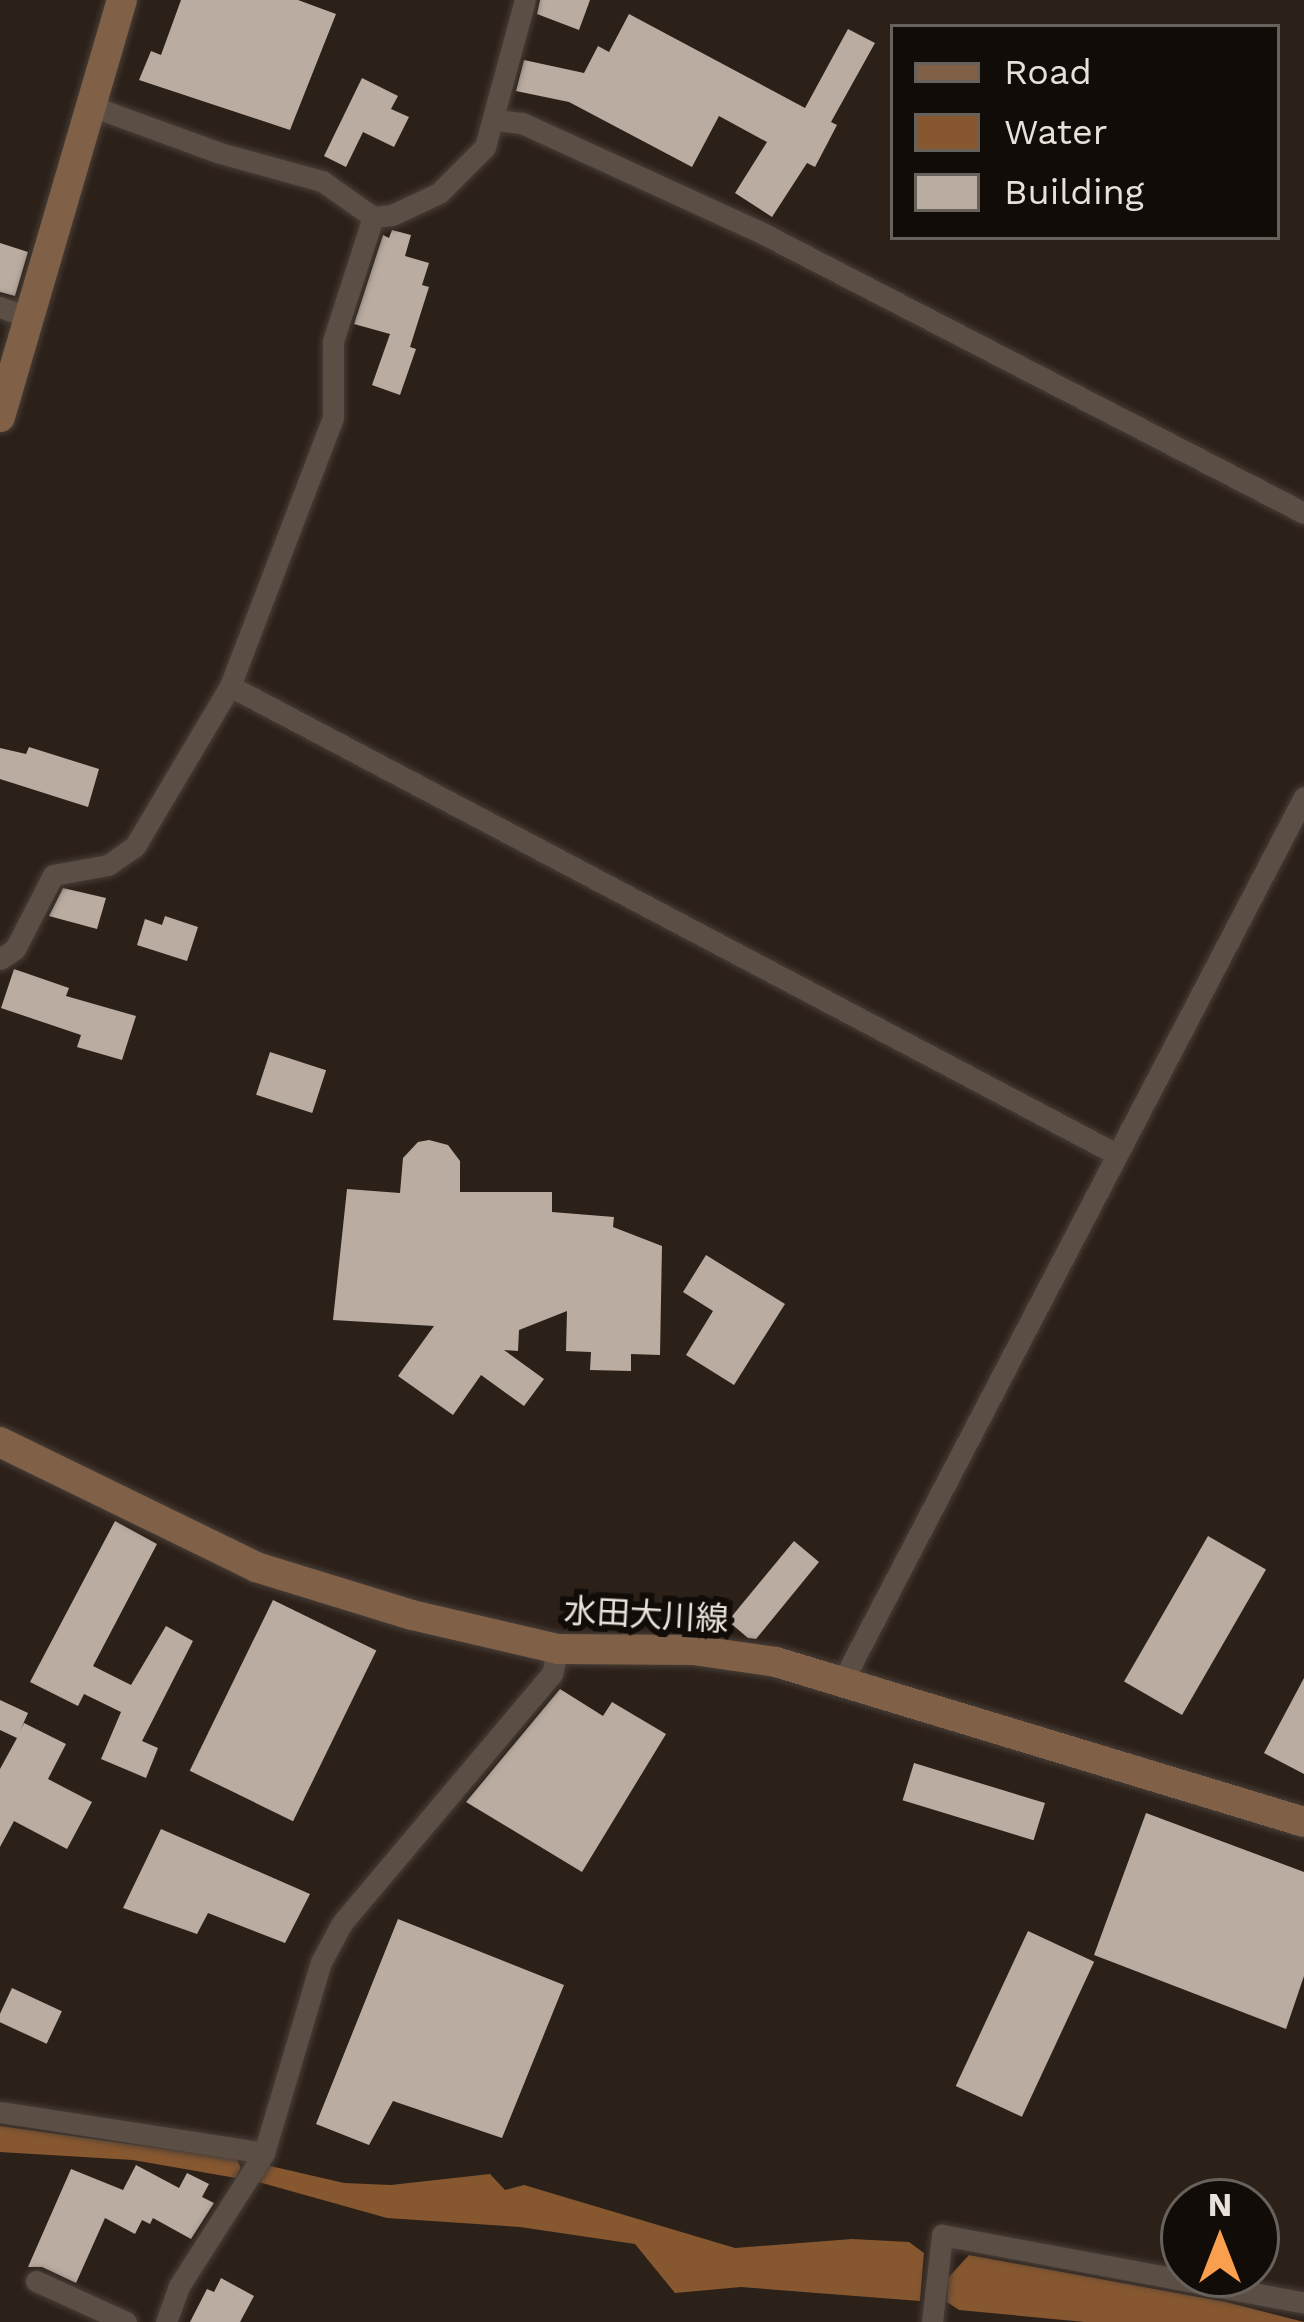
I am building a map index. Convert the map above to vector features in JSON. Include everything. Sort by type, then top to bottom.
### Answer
[{"type":"main road","points":[[0,417],[122,0]]},
{"type":"main road","name":"水田大川線","points":[[0,1442],[256,1567],[412,1615],[558,1649],[693,1650],[776,1662],[1304,1822]]},
{"type":"street","points":[[92,106],[220,153],[322,182],[373,217],[392,215],[439,194],[485,147],[496,121],[524,0]]},
{"type":"street","points":[[496,121],[522,123],[764,234],[1304,513]]},
{"type":"street","points":[[0,959],[16,950],[52,875],[108,865],[135,846],[230,686],[329,430],[333,341],[373,217]]},
{"type":"street","points":[[0,307],[31,317]]},
{"type":"street","points":[[230,686],[1116,1154]]},
{"type":"street","points":[[843,1680],[1304,797]]},
{"type":"street","points":[[166,2322],[179,2286],[264,2153],[321,1962],[342,1923],[552,1674],[558,1649]]},
{"type":"street","points":[[0,2112],[264,2153]]},
{"type":"street","points":[[932,2322],[942,2235],[1304,2302]]},
{"type":"street","points":[[36,2282],[126,2322]]},
{"type":"water","points":[[0,2126],[237,2159],[241,2168],[236,2178],[133,2160],[0,2152]]},
{"type":"water","points":[[266,2165],[344,2183],[391,2185],[490,2174],[505,2190],[524,2185],[735,2248],[852,2239],[909,2242],[924,2253],[920,2301],[741,2287],[675,2293],[635,2244],[520,2227],[387,2218],[255,2181]]},
{"type":"water","points":[[969,2255],[1160,2290],[1160,2298],[1204,2298],[1304,2322],[1085,2322],[959,2310],[947,2302],[948,2278]]},
{"type":"building","points":[[181,0],[298,0],[336,14],[290,130],[139,80],[151,51],[161,55]]},
{"type":"building","points":[[540,0],[590,0],[579,30],[537,14]]},
{"type":"building","points":[[629,14],[805,108],[848,29],[875,43],[831,122],[837,125],[815,167],[807,163],[772,217],[735,193],[767,142],[719,116],[692,167],[569,102],[516,91],[524,60],[584,73],[598,46],[609,52]]},
{"type":"building","points":[[362,78],[398,96],[391,109],[409,117],[394,147],[363,132],[346,167],[324,156]]},
{"type":"building","points":[[392,230],[411,235],[405,256],[429,263],[422,285],[429,287],[410,347],[416,349],[400,395],[372,385],[390,334],[354,324],[383,235],[389,238]]},
{"type":"building","points":[[0,243],[28,252],[15,296],[0,292]]},
{"type":"building","points":[[29,747],[99,769],[88,807],[0,779],[0,748],[26,754]]},
{"type":"building","points":[[63,888],[106,898],[97,929],[49,916]]},
{"type":"building","points":[[165,916],[198,927],[187,961],[137,945],[145,919],[162,925]]},
{"type":"building","points":[[14,969],[69,988],[66,996],[136,1016],[122,1060],[77,1047],[81,1035],[1,1008]]},
{"type":"building","points":[[270,1052],[326,1070],[312,1113],[256,1095]]},
{"type":"building","points":[[418,1142],[448,1145],[460,1161],[460,1192],[552,1192],[552,1212],[614,1217],[613,1227],[662,1246],[660,1355],[631,1354],[631,1371],[590,1370],[591,1352],[566,1351],[567,1311],[519,1330],[518,1351],[504,1350],[544,1379],[524,1406],[481,1375],[453,1415],[398,1376],[434,1326],[333,1320],[347,1189],[400,1193],[403,1158]]},
{"type":"building","points":[[706,1255],[785,1304],[734,1385],[686,1355],[713,1311],[683,1292]]},
{"type":"building","points":[[115,1521],[157,1544],[93,1666],[131,1685],[166,1626],[193,1641],[142,1741],[158,1748],[146,1778],[101,1759],[121,1712],[84,1694],[78,1706],[30,1682]]},
{"type":"building","points":[[1208,1536],[1266,1570],[1182,1715],[1124,1681]]},
{"type":"building","points":[[794,1541],[819,1562],[756,1639],[748,1638],[728,1621]]},
{"type":"building","points":[[273,1600],[376,1650],[293,1821],[190,1771]]},
{"type":"building","points":[[1304,1678],[1304,1774],[1264,1753]]},
{"type":"building","points":[[560,1689],[603,1716],[612,1702],[666,1734],[582,1872],[466,1802]]},
{"type":"building","points":[[0,1700],[28,1713],[20,1731],[24,1723],[66,1744],[48,1779],[92,1802],[67,1849],[14,1821],[0,1847],[0,1769],[17,1738],[0,1730]]},
{"type":"building","points":[[914,1763],[1045,1803],[1034,1840],[903,1800]]},
{"type":"building","points":[[1146,1813],[1304,1872],[1304,1976],[1286,2029],[1094,1955]]},
{"type":"building","points":[[161,1829],[310,1894],[285,1943],[208,1913],[197,1934],[123,1908]]},
{"type":"building","points":[[398,1919],[564,1985],[502,2138],[393,2101],[369,2145],[316,2124]]},
{"type":"building","points":[[1028,1931],[1094,1962],[1022,2117],[956,2086]]},
{"type":"building","points":[[12,1988],[62,2011],[47,2044],[0,2022]]},
{"type":"building","points":[[136,2165],[179,2188],[187,2173],[209,2184],[202,2197],[214,2203],[191,2239],[153,2218],[150,2224],[142,2220],[135,2234],[105,2218],[76,2283],[42,2267],[28,2267],[71,2169],[123,2190]]},
{"type":"building","points":[[221,2278],[254,2296],[240,2322],[190,2322],[207,2289],[214,2292]]}]
